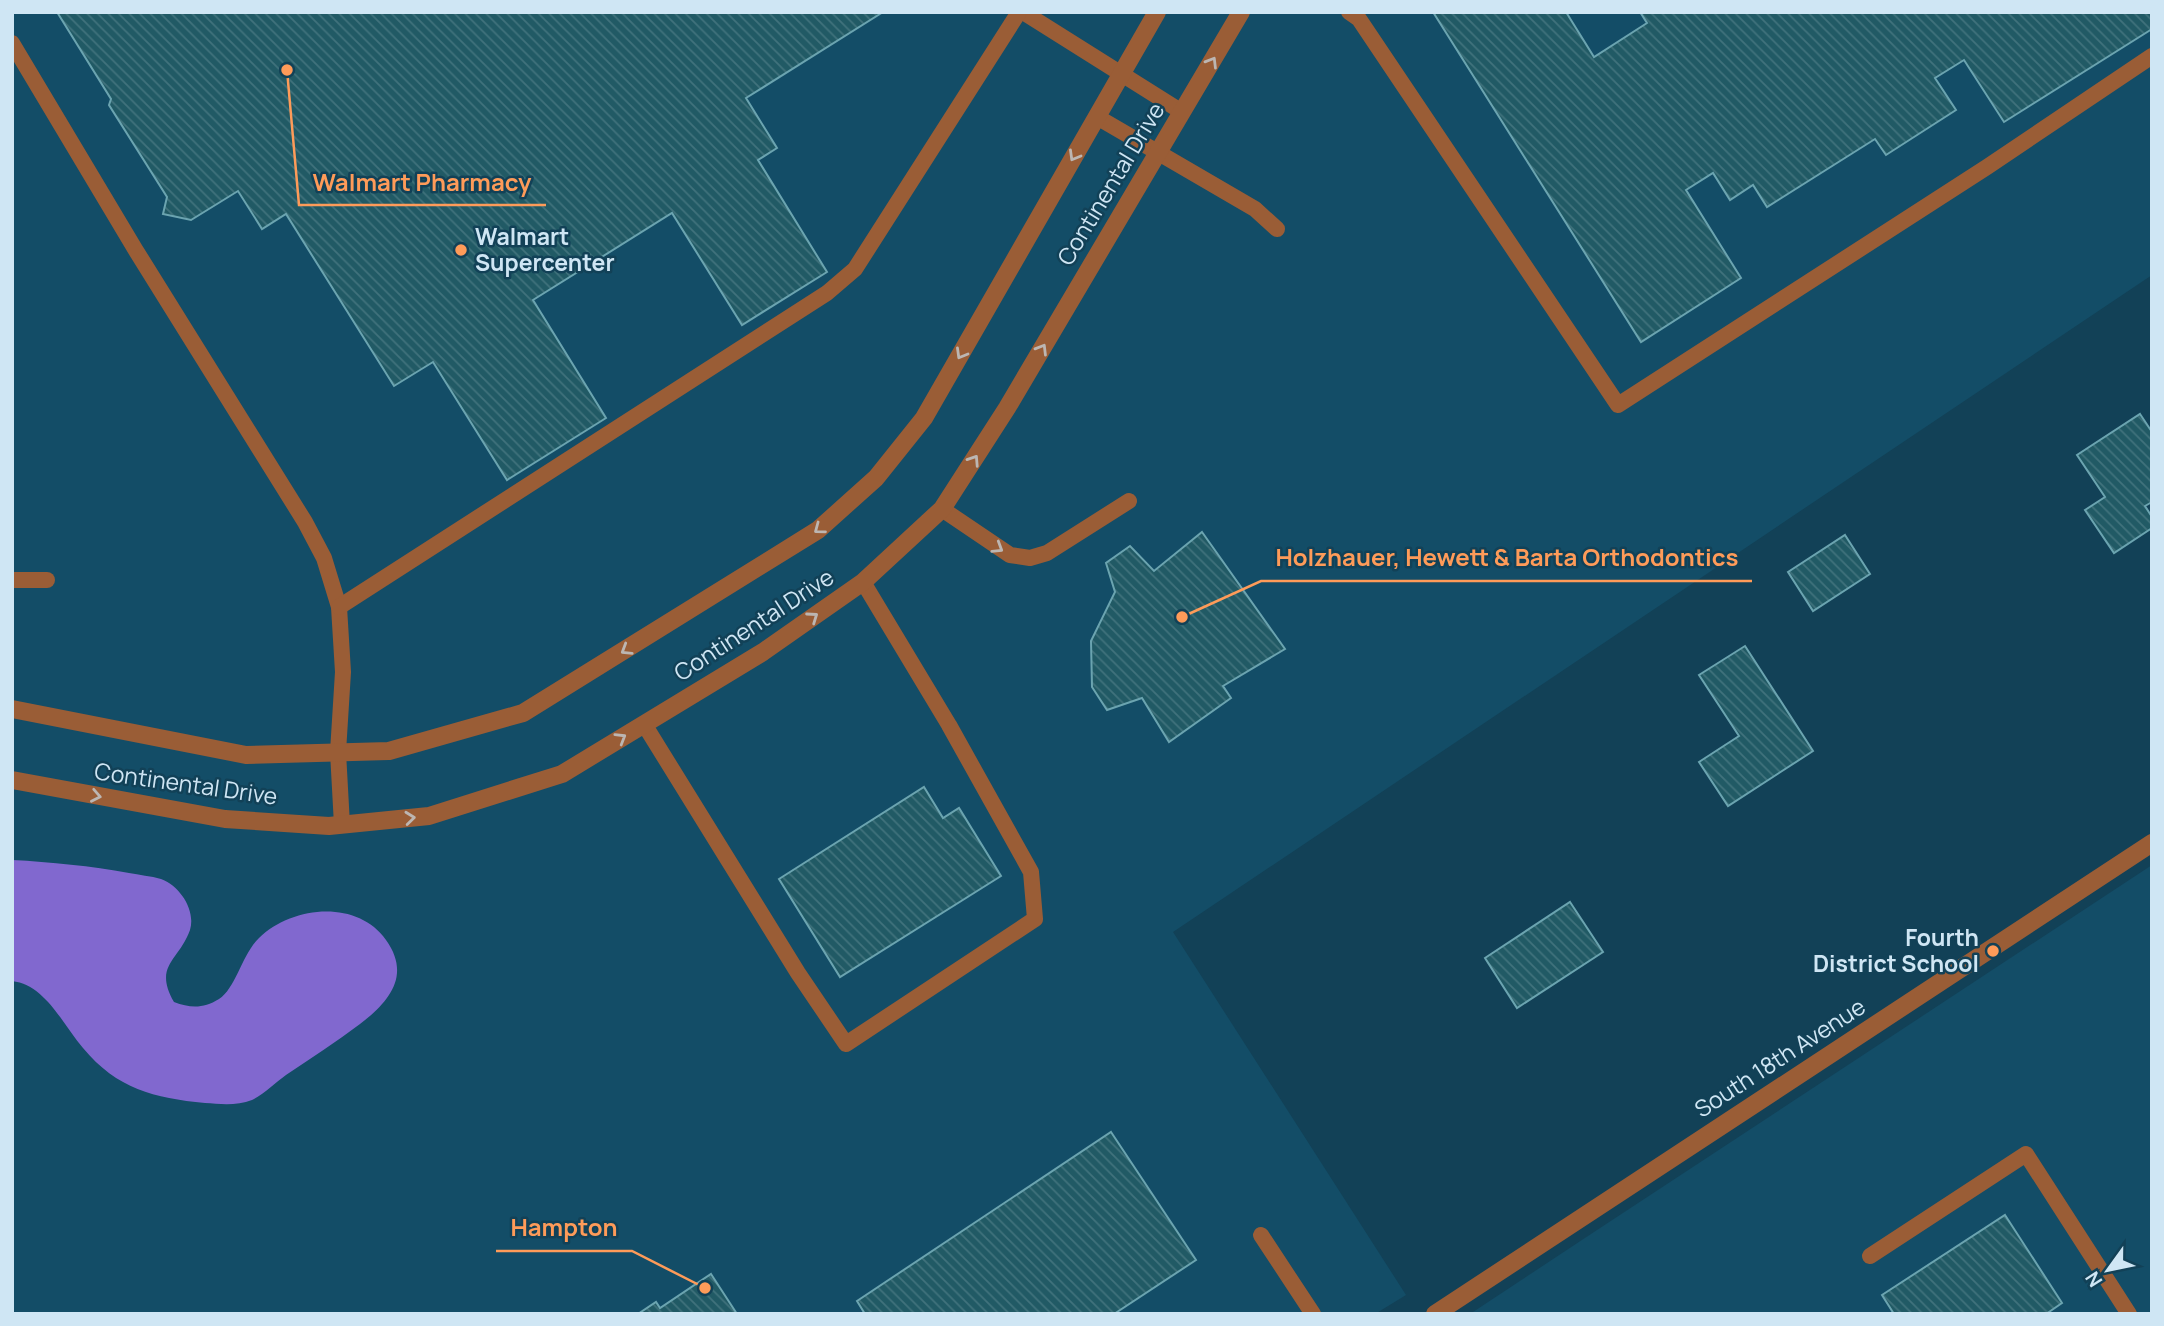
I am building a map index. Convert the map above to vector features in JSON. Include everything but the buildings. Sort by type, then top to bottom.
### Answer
[{"type":"street","name":"Continental Drive","points":[[12,709],[246,755],[389,751],[523,713],[818,530],[876,478],[924,418],[1157,12]]},
{"type":"street","name":"Continental Drive","points":[[12,780],[225,819],[329,826],[429,816],[562,774],[763,652],[863,582],[942,509],[1007,408],[1241,12]]},
{"type":"street","name":"South 18th Avenue","points":[[1435,1314],[2152,843]]},
{"type":"lane","points":[[339,607],[827,293],[855,269],[1021,12],[1182,112]]},
{"type":"lane","points":[[1357,14],[1618,405],[1987,167],[2152,55]]},
{"type":"lane","points":[[12,43],[135,249],[305,522],[324,558],[339,607],[344,672],[338,752],[342,825]]},
{"type":"lane","points":[[1097,117],[1255,209],[1277,229]]},
{"type":"lane","points":[[942,509],[1010,555],[1030,558],[1047,553],[1129,501]]},
{"type":"lane","points":[[12,580],[47,580]]},
{"type":"lane","points":[[644,724],[798,973],[846,1044],[857,1037],[1035,919],[1031,872],[949,725],[863,582]]},
{"type":"lane","points":[[1870,1256],[2026,1154],[2129,1314]]},
{"type":"lane","points":[[1261,1235],[1313,1314]]},
{"type":"shaded area","points":[[12,12],[2152,12],[2152,275],[1173,932],[1406,1295],[1375,1314],[12,1314]]},
{"type":"shaded area","points":[[12,860],[115,871],[161,879],[174,887],[185,900],[191,915],[190,930],[170,964],[166,979],[174,1002],[180,1004],[202,1006],[219,999],[230,987],[259,938],[289,919],[324,912],[359,918],[374,927],[393,953],[397,965],[394,986],[380,1006],[360,1024],[252,1100],[217,1104],[153,1094],[109,1073],[83,1048],[44,998],[24,984],[12,981]]},
{"type":"shaded area","points":[[2152,865],[2152,1314],[1470,1314],[1591,1234]]},
{"type":"place","name":"Walmart Pharmacy","points":[[287,70]]},
{"type":"place","name":"Walmart Supercenter","points":[[461,250]]},
{"type":"place","name":"Holzhauer, Hewett & Barta Orthodontics","points":[[1182,617]]},
{"type":"place","name":"Fourth District School","points":[[1993,951]]},
{"type":"place","name":"Hampton","points":[[705,1288]]}]
